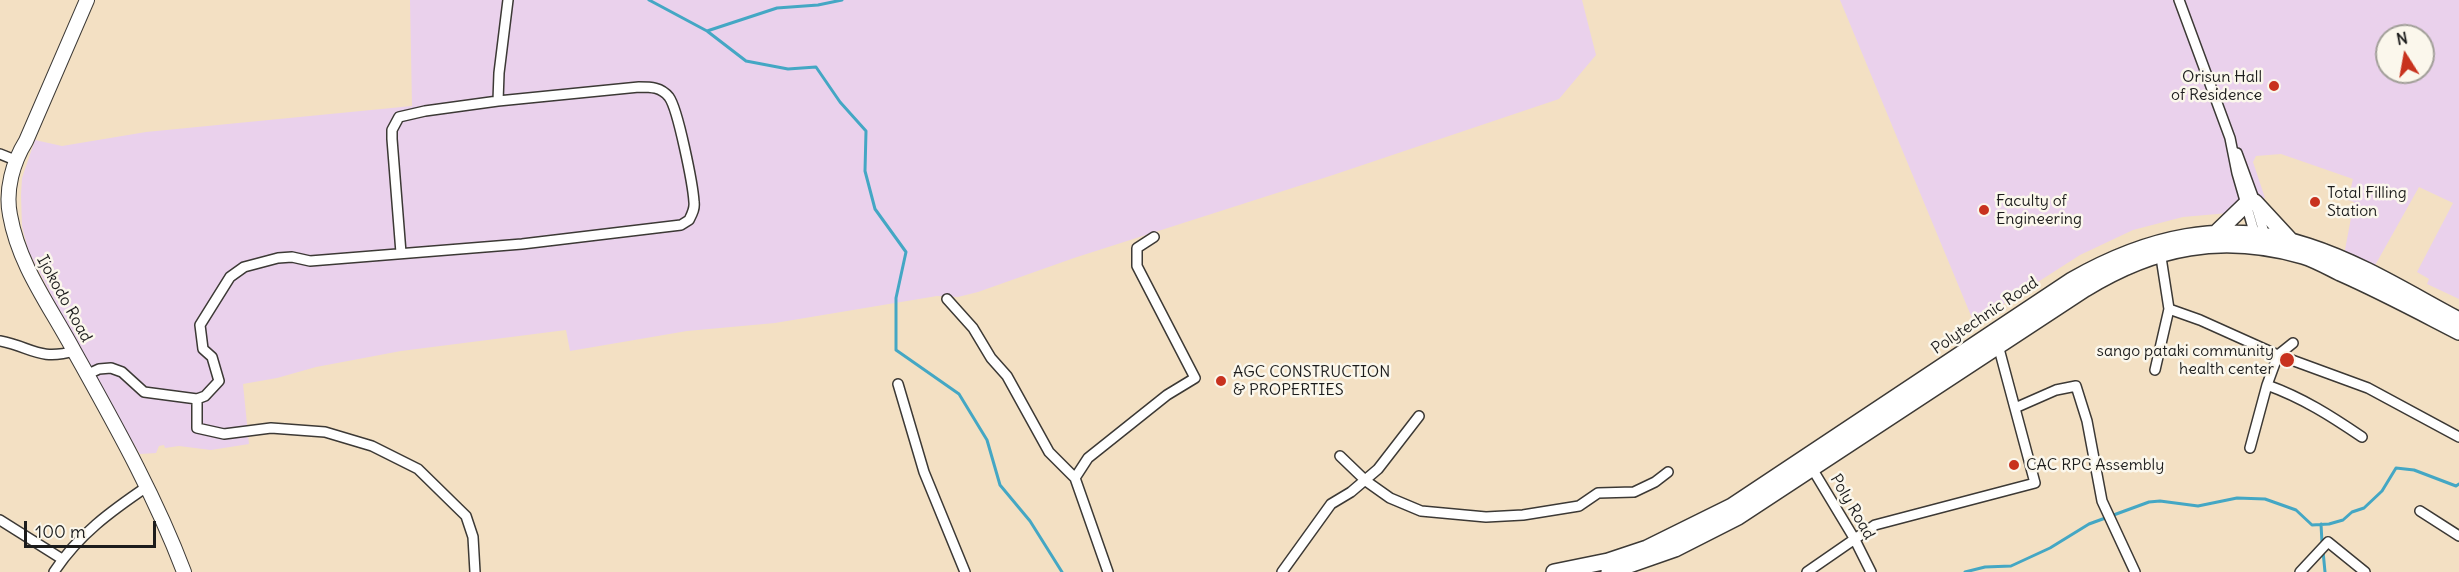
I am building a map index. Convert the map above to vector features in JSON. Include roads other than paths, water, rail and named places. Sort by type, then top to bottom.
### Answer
[{"type":"main road","name":"Ijokodo Road","points":[[87,0],[26,141],[15,160],[9,213],[15,237],[34,282],[75,351],[148,486],[184,572]]},
{"type":"main road","points":[[2216,233],[2251,203],[2292,242]]},
{"type":"main road","name":"Polytechnic Road","points":[[1958,364],[1998,345],[2111,273],[2159,247],[2216,233],[2261,241],[2305,257],[2360,281],[2459,332]]},
{"type":"main road","name":"Polytechnic Road","points":[[1554,572],[1615,559],[1670,539],[1732,506],[1808,462],[1958,364],[2088,271],[2133,250],[2261,241],[2292,242],[2338,258],[2459,320]]},
{"type":"main road","name":"Polytechnic Road","points":[[1609,572],[1685,544],[1738,517],[1808,462]]},
{"type":"street","points":[[498,101],[508,0]]},
{"type":"street","points":[[2179,0],[2233,146],[2261,241]]},
{"type":"street","points":[[86,375],[99,369],[111,368],[122,372],[144,392],[196,399],[205,396],[219,381],[212,357],[203,349],[200,325],[230,277],[244,267],[278,258],[292,257],[310,261],[401,254],[522,244],[681,225],[689,220],[694,203],[679,125],[671,99],[663,91],[654,87],[639,87],[498,101],[399,117],[392,130],[392,139],[401,254]]},
{"type":"street","points":[[0,154],[15,160]]},
{"type":"street","points":[[1075,478],[1088,458],[1167,394],[1195,378],[1137,266],[1137,249],[1154,237]]},
{"type":"street","points":[[2155,370],[2169,309],[2159,247]]},
{"type":"street","points":[[946,299],[973,328],[991,358],[1007,376],[1048,452],[1075,478],[1108,572]]},
{"type":"street","points":[[2169,309],[2200,320],[2278,355],[2342,376],[2459,437]]},
{"type":"street","points":[[0,341],[42,355],[54,356],[75,351]]},
{"type":"street","points":[[2250,448],[2267,385],[2278,355],[2293,343]]},
{"type":"street","points":[[1807,572],[1875,525],[2035,483],[1998,345]]},
{"type":"street","points":[[898,384],[924,472],[965,572]]},
{"type":"street","points":[[2267,385],[2296,395],[2321,408],[2362,437]]},
{"type":"street","points":[[2015,408],[2056,390],[2076,386],[2087,421],[2102,501],[2135,572]]},
{"type":"street","points":[[196,399],[197,428],[224,434],[271,428],[325,432],[372,446],[418,469],[466,516],[473,537],[475,572]]},
{"type":"street","points":[[1282,572],[1331,504],[1366,481],[1378,469],[1419,416]]},
{"type":"street","points":[[1340,456],[1366,481],[1390,498],[1420,511],[1486,517],[1523,515],[1578,506],[1598,493],[1634,492],[1655,482],[1668,472]]},
{"type":"street","name":"Poly Road","points":[[1808,462],[1854,538],[1871,572]]},
{"type":"street","points":[[54,572],[62,559],[100,519],[148,486]]},
{"type":"street","points":[[2420,511],[2459,536]]},
{"type":"street","points":[[0,520],[62,559]]},
{"type":"street","points":[[2300,572],[2328,542],[2365,572]]},
{"type":"waterway","points":[[649,0],[707,31],[746,61],[788,69],[816,67],[840,102],[866,131],[865,171],[875,209],[906,252],[896,298],[896,350],[959,394],[987,440],[1000,485],[1030,521],[1062,572]]},
{"type":"waterway","points":[[707,31],[777,8],[818,5],[842,0]]},
{"type":"waterway","points":[[1965,572],[1985,567],[2011,566],[2050,548],[2089,524],[2149,502],[2160,501],[2198,506],[2237,498],[2265,499],[2296,510],[2312,525],[2343,520],[2352,512],[2364,508],[2382,491],[2396,468],[2414,470],[2456,486],[2459,484]]},
{"type":"waterway","points":[[2321,524],[2322,543]]},
{"type":"waterway","points":[[2323,551],[2325,572]]},
{"type":"place","name":"Orisun Hall of Residence","points":[[2274,86]]},
{"type":"place","name":"Total Filling Station","points":[[2315,202]]},
{"type":"place","name":"Faculty of Engineering","points":[[1984,210]]},
{"type":"place","name":"sango pataki community health center","points":[[2287,360]]},
{"type":"place","name":"AGC CONSTRUCTION & PROPERTIES","points":[[1221,381]]},
{"type":"place","name":"CAC RPC Assembly","points":[[2014,465]]}]
